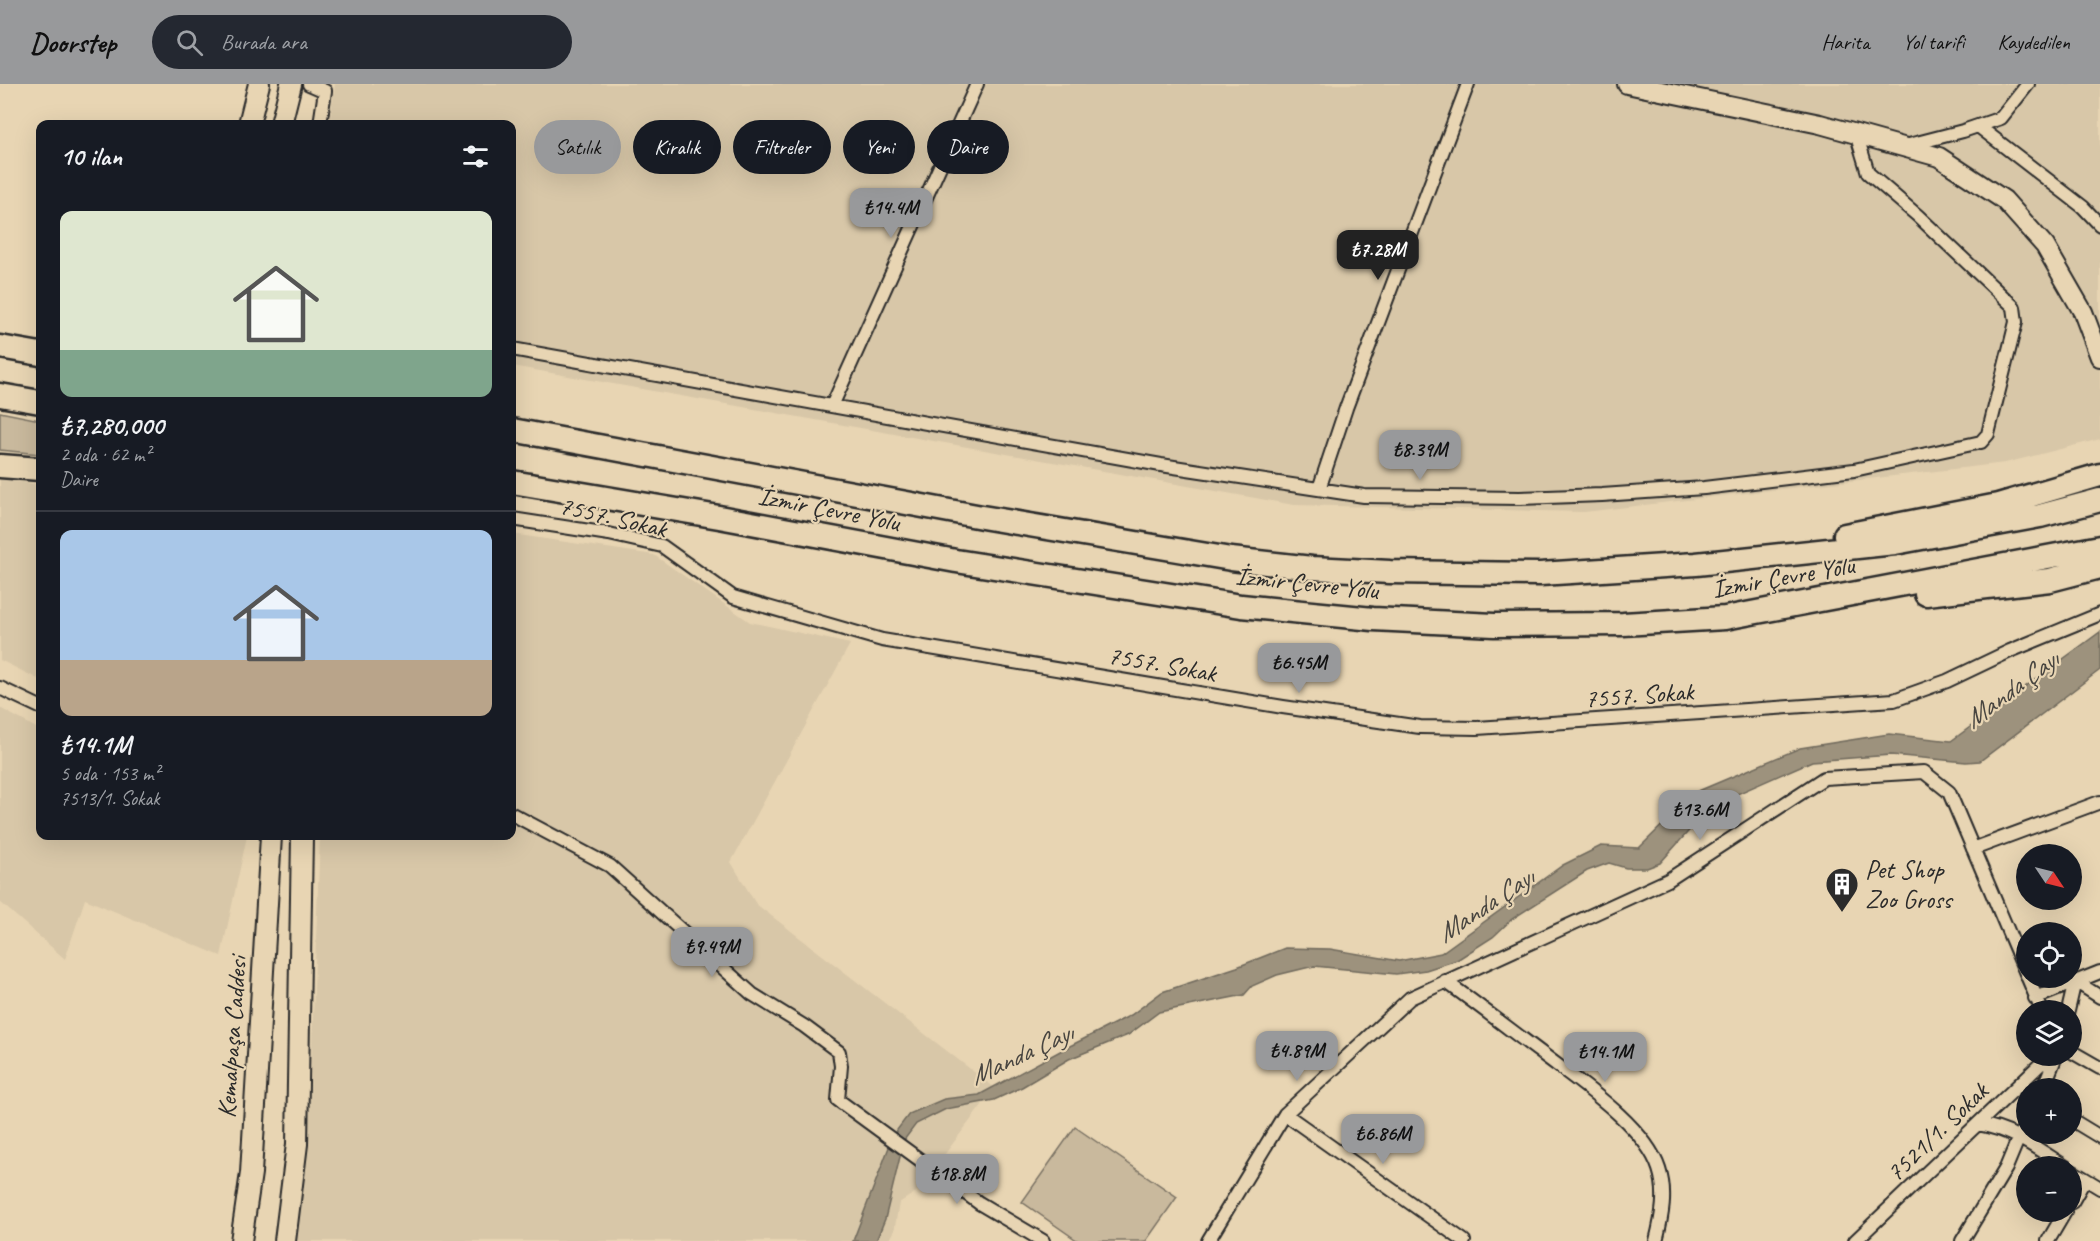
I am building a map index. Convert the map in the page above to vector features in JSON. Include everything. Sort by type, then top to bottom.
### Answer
[{"type":"highway","points":[[0,347],[36,353]]},
{"type":"highway","points":[[0,395],[36,401]]},
{"type":"highway","name":"İzmir Çevre Yolu","points":[[516,431],[970,515],[1231,559],[1312,568],[1390,572],[1540,574],[1696,564],[1895,543],[2040,516],[2100,500]]},
{"type":"highway","points":[[0,466],[36,469]]},
{"type":"highway","points":[[1696,564],[1998,505],[2100,475]]},
{"type":"highway","name":"İzmir Çevre Yolu","points":[[516,483],[956,561],[1241,606],[1373,619],[1494,625],[1623,624],[1725,618],[2100,547]]},
{"type":"highway","points":[[1725,618],[2050,580],[2100,567]]},
{"type":"main road","points":[[250,120],[259,84]]},
{"type":"main road","points":[[282,120],[291,84]]},
{"type":"main road","points":[[1627,84],[1820,124],[1939,157],[2004,200],[2045,246],[2083,312],[2100,357]]},
{"type":"main road","name":"Kemalpaşa Caddesi","points":[[241,1241],[251,1173],[272,840]]},
{"type":"main road","points":[[285,1241],[297,1144],[302,840]]},
{"type":"street","points":[[309,84],[325,91],[321,120]]},
{"type":"street","points":[[832,406],[977,84]]},
{"type":"street","points":[[1319,489],[1346,408],[1468,84]]},
{"type":"street","points":[[1904,146],[2001,118],[2028,84]]},
{"type":"street","points":[[1978,126],[2083,207],[2100,225]]},
{"type":"street","points":[[516,350],[1161,465],[1364,496],[1520,498],[1704,488],[1854,470],[1981,442],[1988,434],[2016,322],[2014,307],[1918,216],[1868,173],[1856,133]]},
{"type":"street","name":"7557. Sokak","points":[[516,520],[609,534],[662,546],[733,597],[882,640],[1283,707],[1420,727],[1477,728],[1894,700],[1938,684],[2100,614]]},
{"type":"street","points":[[0,688],[36,705]]},
{"type":"street","points":[[1208,1241],[1285,1114],[1410,998],[1668,880],[1824,778],[1924,772],[1949,792],[2035,998],[2059,988]]},
{"type":"street","points":[[1973,849],[2100,802]]},
{"type":"street","points":[[516,816],[610,866],[752,994],[804,1026],[840,1052],[838,1100],[979,1203],[1043,1241]]},
{"type":"street","points":[[2082,978],[2100,972]]},
{"type":"street","points":[[1445,981],[1602,1099],[1647,1146],[1659,1169],[1663,1187],[1663,1211],[1656,1241]]},
{"type":"street","points":[[2082,985],[2100,997]]},
{"type":"street","points":[[2082,1058],[2100,1068]]},
{"type":"street","name":"7521/1. Sokak","points":[[1855,1241],[2039,1066]]},
{"type":"street","points":[[1285,1114],[1464,1241]]},
{"type":"street","points":[[1978,1124],[1999,1127],[2016,1136]]},
{"type":"street","points":[[2082,1126],[2100,1137]]},
{"type":"street","points":[[1962,1241],[2006,1168],[2016,1144]]},
{"type":"street","points":[[2030,1144],[2049,1156]]},
{"type":"street","points":[[2082,1177],[2100,1188]]},
{"type":"street","points":[[2082,1184],[2085,1179]]},
{"type":"street","points":[[2048,1241],[2059,1222]]},
{"type":"shaded area","points":[[335,84],[2100,84],[2100,439],[2005,463],[1584,512],[1294,505],[516,367],[516,120],[330,120]]},
{"type":"shaded area","points":[[0,412],[36,419],[36,454],[0,450]]},
{"type":"shaded area","points":[[0,478],[36,484],[36,678],[0,660]]},
{"type":"shaded area","points":[[516,535],[654,555],[750,622],[850,644],[731,862],[756,904],[995,1088],[916,1192],[899,1203],[894,1232],[889,1241],[294,1241],[309,1118],[320,840],[516,840]]},
{"type":"shaded area","points":[[2100,632],[2100,670],[1980,761],[1966,762],[1891,755],[1812,761],[1712,805],[1660,863],[1647,868],[1626,868],[1609,863],[1587,871],[1512,919],[1493,937],[1457,960],[1426,970],[1396,974],[1314,966],[1277,975],[1252,986],[1244,995],[1159,1012],[1128,1035],[1069,1059],[1022,1087],[994,1100],[946,1109],[916,1124],[904,1140],[885,1219],[876,1241],[853,1241],[894,1134],[909,1114],[944,1099],[979,1095],[1131,1015],[1162,992],[1285,948],[1330,949],[1399,961],[1441,953],[1563,865],[1601,846],[1639,848],[1696,792],[1800,748],[1889,734],[1951,741]]},
{"type":"shaded area","points":[[0,708],[36,728],[36,840],[246,840],[221,956],[85,899],[65,959],[0,902]]},
{"type":"shaded area","points":[[1075,1127],[1177,1197],[1146,1241],[1078,1241],[1022,1202]]},
{"type":"place","name":"Pet Shop Zoo Gross","points":[[1842,913]]},
{"type":"water label","name":"Manda Çayı","points":[[2011,689]]},
{"type":"water label","name":"Manda Çayı","points":[[1485,905]]},
{"type":"water label","name":"Manda Çayı","points":[[1021,1054]]}]
